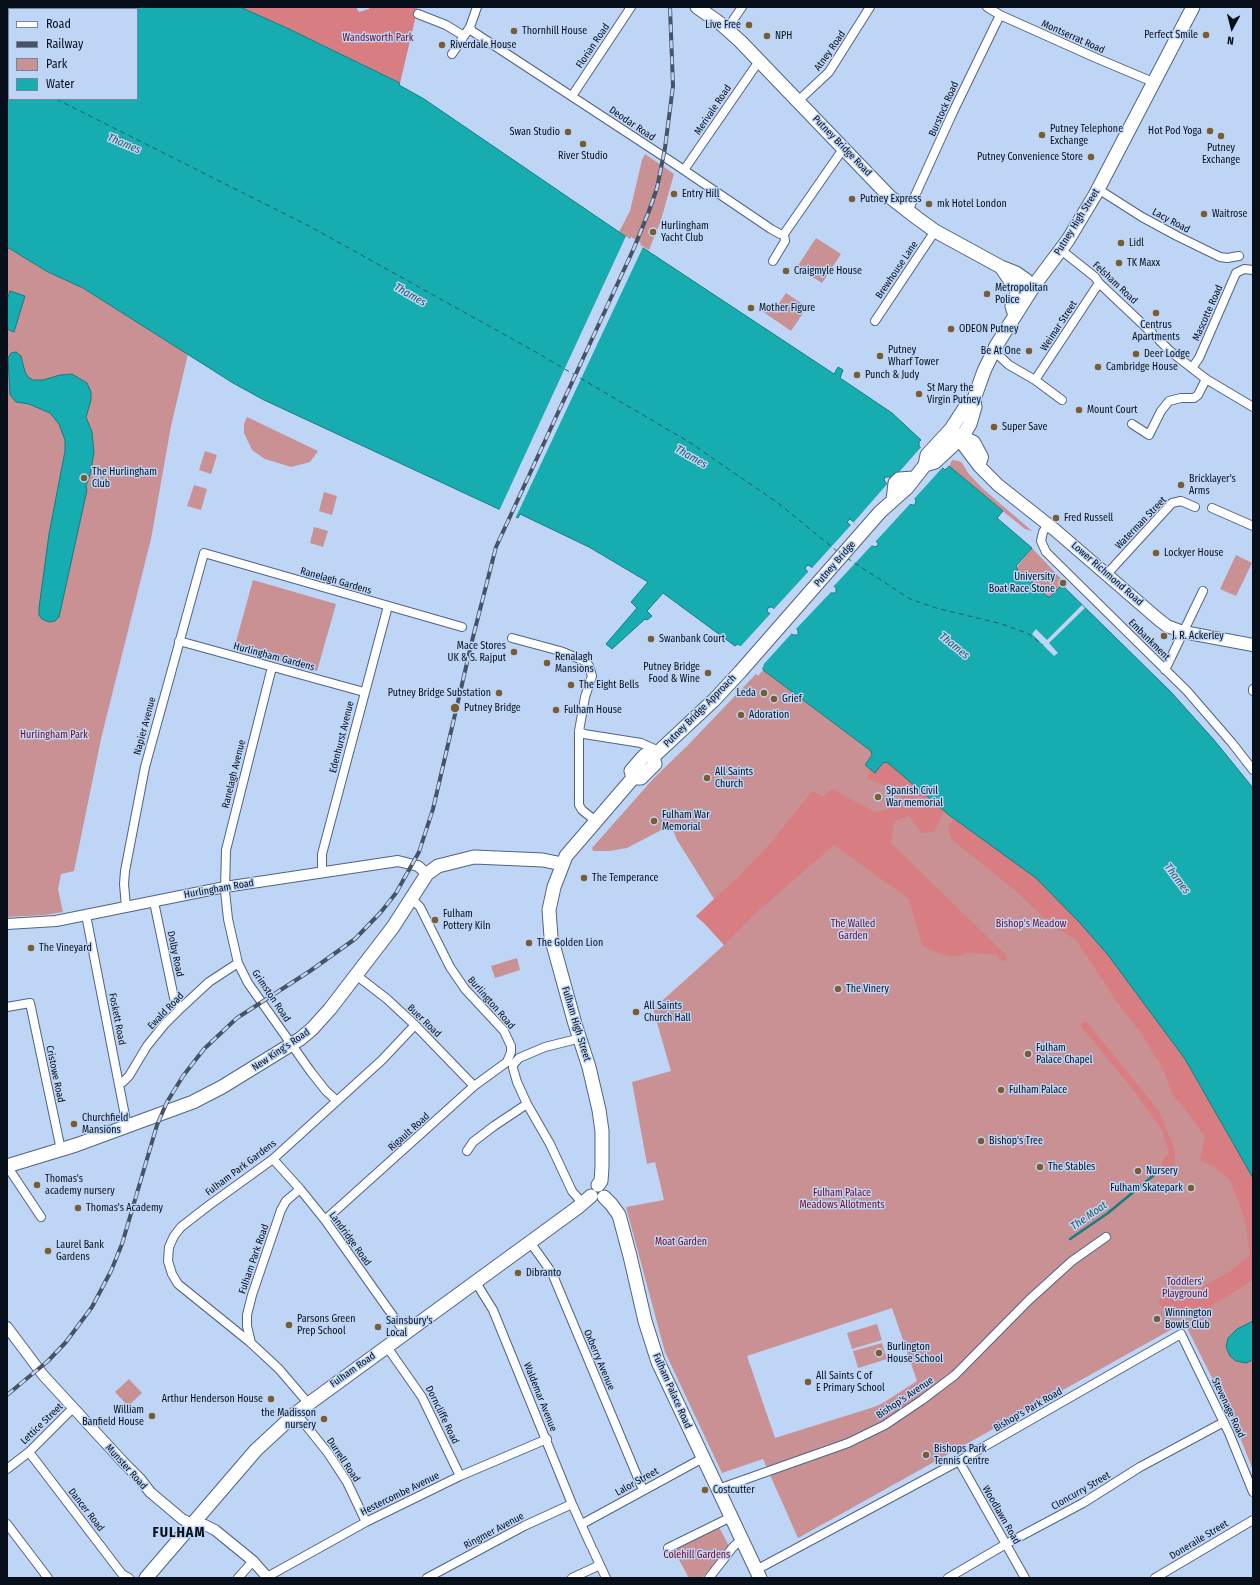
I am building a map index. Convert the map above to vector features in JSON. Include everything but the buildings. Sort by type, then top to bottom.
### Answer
[{"type":"main road","name":"Putney Bridge Road","points":[[697,7],[727,29],[890,197],[935,231],[1001,267],[1016,272],[1033,288]]},
{"type":"main road","name":"Putney High Street","points":[[951,429],[966,406],[974,399],[984,371],[1015,316],[1033,288],[1061,250],[1098,189],[1193,7]]},
{"type":"main road","name":"Putney Bridge Road","points":[[1001,267],[1016,289],[1017,294],[1012,306],[1015,316]]},
{"type":"main road","points":[[944,450],[962,437],[970,423],[975,407],[974,399]]},
{"type":"main road","points":[[944,450],[951,429],[962,437]]},
{"type":"main road","name":"Lower Richmond Road","points":[[962,437],[964,446],[978,466],[998,485],[1048,524],[1167,626],[1183,632],[1253,645]]},
{"type":"main road","name":"Lower Richmond Road","points":[[944,450],[961,454],[978,466]]},
{"type":"main road","name":"Putney Bridge","points":[[746,665],[880,512],[893,500],[895,483],[899,479],[914,478],[925,465],[927,455],[944,450]]},
{"type":"main road","name":"Putney Bridge Approach","points":[[562,864],[572,849],[634,778],[631,771],[643,757],[645,755],[656,754],[714,700],[746,665]]},
{"type":"main road","points":[[427,874],[438,866],[474,857],[544,860],[562,864]]},
{"type":"main road","name":"Fulham High Street","points":[[562,864],[550,904],[550,930],[564,985],[595,1090],[602,1131],[601,1181],[591,1195]]},
{"type":"main road","name":"New King's Road","points":[[7,1166],[61,1150],[193,1102],[222,1087],[292,1044],[312,1029],[325,1015],[393,927],[427,874]]},
{"type":"main road","name":"Fulham Palace Road","points":[[591,1195],[600,1201],[604,1197],[619,1215],[645,1321],[658,1362],[758,1574]]},
{"type":"main road","name":"Fulham Road","points":[[146,1578],[256,1450],[296,1412],[530,1242],[591,1195]]},
{"type":"street","points":[[452,54],[470,27],[477,7]]},
{"type":"street","name":"Florian Road","points":[[572,96],[631,7]]},
{"type":"street","points":[[727,29],[742,7]]},
{"type":"street","name":"Atney Road","points":[[798,101],[829,72],[870,7]]},
{"type":"street","name":"Montserrat Road","points":[[987,7],[1000,15],[1153,82]]},
{"type":"street","points":[[418,14],[446,24],[464,36]]},
{"type":"street","name":"Burstock Road","points":[[908,212],[953,112],[1000,15]]},
{"type":"street","name":"Deodar Road","points":[[470,27],[472,31],[771,229],[780,234],[784,234]]},
{"type":"street","name":"Merivale Road","points":[[684,170],[759,61]]},
{"type":"street","points":[[773,261],[785,241],[784,234],[843,149]]},
{"type":"street","name":"Lacy Road","points":[[1098,189],[1142,217],[1220,257],[1226,258],[1239,256]]},
{"type":"street","name":"Brewhouse Lane","points":[[875,321],[935,231]]},
{"type":"street","name":"Felsham Road","points":[[1061,250],[1095,277],[1099,283],[1152,334]]},
{"type":"street","name":"Mascotte Road","points":[[1192,368],[1199,358],[1236,273],[1244,269],[1253,270]]},
{"type":"street","name":"Weimar Street","points":[[1035,380],[1099,283]]},
{"type":"street","points":[[1159,340],[1206,379],[1253,407]]},
{"type":"street","points":[[994,351],[1007,361],[1009,365],[1035,380],[1062,400]]},
{"type":"street","points":[[1132,424],[1149,435],[1161,411],[1169,401],[1180,398],[1194,398],[1198,395],[1206,379]]},
{"type":"street","name":"Waterman Street","points":[[1107,574],[1172,503],[1180,501],[1195,507]]},
{"type":"street","points":[[1212,508],[1253,526]]},
{"type":"street","name":"Embankment","points":[[1048,524],[1043,532],[1041,541],[1046,552],[1165,670],[1214,722],[1253,770]]},
{"type":"street","name":"Ranelagh Gardens","points":[[204,553],[462,627]]},
{"type":"street","name":"Napier Avenue","points":[[126,907],[124,884],[125,871],[145,767],[204,553]]},
{"type":"street","points":[[1165,670],[1203,591]]},
{"type":"street","name":"Edenhurst Avenue","points":[[322,873],[322,854],[388,606]]},
{"type":"street","points":[[512,638],[560,652],[585,662],[589,666],[591,671],[591,682],[585,697],[579,731],[579,805],[582,810],[597,822]]},
{"type":"street","name":"Hurlingham Gardens","points":[[179,641],[364,692]]},
{"type":"street","name":"Ranelagh Avenue","points":[[225,887],[226,850],[272,667]]},
{"type":"street","points":[[579,731],[584,734],[641,743],[656,754]]},
{"type":"street","name":"Hurlingham Road","points":[[7,924],[56,921],[225,887],[398,861],[418,866],[427,874]]},
{"type":"street","name":"Grimston Road","points":[[225,887],[228,919],[238,963],[248,983],[311,1072],[336,1100]]},
{"type":"street","name":"Burlington Road","points":[[412,899],[420,907],[450,967],[464,989],[504,1031],[511,1046],[511,1062],[515,1076],[527,1104],[550,1144],[572,1191],[591,1195]]},
{"type":"street","name":"Dolby Road","points":[[154,902],[174,998],[176,1003],[182,1007]]},
{"type":"street","name":"Foskett Road","points":[[86,915],[127,1126]]},
{"type":"street","name":"Ewald Road","points":[[120,1084],[129,1076],[147,1046],[164,1025],[209,982],[238,963]]},
{"type":"street","name":"Buer Road","points":[[356,975],[387,999],[415,1025],[474,1086]]},
{"type":"street","name":"Cristowe Road","points":[[7,1007],[30,1003],[61,1150]]},
{"type":"street","name":"Fulham Park Gardens","points":[[251,1343],[178,1284],[172,1274],[168,1260],[169,1247],[174,1236],[181,1227],[208,1206],[273,1159],[336,1100],[382,1060],[415,1025]]},
{"type":"street","name":"Rigault Road","points":[[324,1220],[474,1086],[519,1058],[545,1047],[580,1038]]},
{"type":"street","points":[[468,1151],[473,1142],[527,1104]]},
{"type":"street","name":"Landridge Road","points":[[273,1159],[300,1189],[324,1220],[405,1333]]},
{"type":"street","points":[[7,1166],[41,1217]]},
{"type":"street","name":"Fulham Park Road","points":[[251,1343],[247,1326],[247,1315],[252,1295],[281,1210],[286,1201],[300,1189]]},
{"type":"street","name":"Bishop's Avenue","points":[[718,1489],[848,1443],[885,1425],[955,1375],[1029,1300],[1072,1261],[1106,1237]]},
{"type":"street","name":"Oxberry Avenue","points":[[530,1242],[552,1273],[643,1490]]},
{"type":"street","name":"Waldemar Avenue","points":[[475,1281],[493,1310],[547,1439],[572,1504],[600,1565]]},
{"type":"street","name":"Munster Road","points":[[7,1327],[43,1375],[123,1462],[140,1478],[150,1492],[182,1520],[202,1524],[215,1530],[253,1562],[268,1577]]},
{"type":"street","name":"Stevenage Road","points":[[1181,1334],[1224,1422],[1253,1492]]},
{"type":"street","name":"Bishop's Park Road","points":[[758,1574],[960,1461],[1181,1334]]},
{"type":"street","points":[[251,1343],[279,1369],[308,1403]]},
{"type":"street","name":"Dorncliffe Road","points":[[387,1347],[417,1388],[460,1476]]},
{"type":"street","name":"Lettice Street","points":[[7,1469],[29,1452],[73,1408]]},
{"type":"street","name":"Durrell Road","points":[[296,1412],[328,1453],[347,1482],[366,1522]]},
{"type":"street","name":"Cloncurry Street","points":[[948,1578],[1006,1544],[1083,1503],[1140,1467],[1224,1422]]},
{"type":"street","name":"Hestercombe Avenue","points":[[268,1577],[366,1522],[460,1476],[547,1439]]},
{"type":"street","name":"Dancer Road","points":[[29,1452],[122,1574],[129,1578]]},
{"type":"street","name":"Lalor Street","points":[[582,1524],[703,1458]]},
{"type":"street","name":"Woodlawn Road","points":[[960,1461],[1025,1578]]},
{"type":"street","name":"Ringmer Avenue","points":[[427,1578],[524,1526],[572,1504]]},
{"type":"street","points":[[668,1548],[731,1517]]},
{"type":"street","name":"Doneraile Street","points":[[1155,1578],[1253,1520]]},
{"type":"street","points":[[7,1524],[48,1578]]},
{"type":"street","points":[[709,1578],[733,1547],[741,1540]]},
{"type":"street","points":[[238,1578],[253,1562]]},
{"type":"street","points":[[572,1578],[600,1565],[606,1578]]},
{"type":"green space","name":"Wandsworth Park","points":[[240,7],[356,7],[359,12],[369,9],[370,7],[418,7],[400,83]]},
{"type":"green space","points":[[645,154],[674,174],[661,220],[649,250],[619,232],[630,211],[642,160]]},
{"type":"green space","points":[[816,238],[841,254],[822,283],[797,267]]},
{"type":"green space","name":"The Hurlingham Club","points":[[7,247],[48,272],[83,288],[188,354],[171,426],[151,539],[101,739],[74,871],[61,874],[58,889],[63,912],[45,915],[7,917]]},
{"type":"green space","points":[[786,293],[807,307],[791,331],[759,309],[762,304],[773,312]]},
{"type":"green space","points":[[247,417],[318,451],[310,462],[291,467],[265,459],[252,450],[244,433],[244,424]]},
{"type":"green space","points":[[205,451],[217,455],[211,474],[199,470]]},
{"type":"green space","points":[[952,460],[962,463],[968,473],[982,488],[1032,531],[1025,529],[949,466]]},
{"type":"green space","points":[[194,485],[207,489],[201,510],[187,506]]},
{"type":"green space","points":[[324,492],[337,496],[332,515],[319,511]]},
{"type":"green space","points":[[314,527],[328,531],[323,547],[310,543]]},
{"type":"green space","points":[[1032,548],[1065,583],[1050,597],[1048,597],[1016,568]]},
{"type":"green space","points":[[1236,555],[1252,563],[1236,596],[1220,589]]},
{"type":"green space","points":[[253,580],[336,604],[317,671],[234,649]]},
{"type":"green space","points":[[763,670],[871,751],[872,755],[865,765],[875,773],[888,763],[949,815],[1036,878],[1253,1178],[1253,1470],[1233,1420],[1185,1324],[1183,1323],[798,1538],[763,1459],[722,1473],[665,1352],[626,1207],[664,1200],[655,1162],[647,1164],[632,1082],[671,1071],[653,1009],[724,945],[696,916],[714,899],[677,840],[671,825],[627,848],[609,851],[593,851],[592,848],[654,778],[756,674],[758,676]],"holes":[[[892,1308],[917,1381],[883,1403],[874,1407],[775,1438],[747,1356]]]},
{"type":"green space","points":[[888,759],[946,807],[934,832],[921,833],[910,816],[894,821],[891,843],[1005,954],[1007,960],[1001,960],[996,954],[969,953],[959,956],[948,956],[922,946],[909,899],[834,845],[756,913],[724,945],[696,916],[737,878],[768,846],[812,791],[823,797],[832,789],[875,812],[889,809],[901,797],[897,786],[884,785],[867,779],[873,762]]},
{"type":"green space","points":[[953,820],[978,823],[1061,889],[1190,1060],[1253,1171],[1253,1280],[1194,1317],[1174,1308],[1169,1314],[1158,1303],[1163,1295],[1184,1301],[1187,1295],[1231,1271],[1250,1255],[1245,1219],[1230,1180],[1213,1166],[1200,1161],[1205,1137],[1172,1094],[1163,1069],[1141,1033],[1119,1005],[1076,940],[1051,925],[1016,891],[951,839],[948,827]]},
{"type":"green space","points":[[517,958],[520,970],[495,978],[491,966]]},
{"type":"green space","points":[[1086,1021],[1159,1111],[1175,1150],[1175,1163],[1168,1176],[1161,1164],[1169,1152],[1162,1130],[1133,1090],[1080,1025]]},
{"type":"green space","points":[[877,1324],[882,1340],[852,1349],[847,1333]]},
{"type":"green space","points":[[882,1343],[887,1359],[858,1368],[853,1351]]},
{"type":"green space","points":[[129,1379],[142,1393],[128,1406],[115,1392]]},
{"type":"green space","name":"Colehill Gardens","points":[[719,1527],[729,1546],[702,1578],[689,1578],[672,1547]]},
{"type":"water","name":"Thames","points":[[7,7],[240,7],[400,83],[399,85],[424,99],[619,232],[834,374],[838,367],[843,370],[840,378],[892,413],[921,440],[919,442],[919,446],[945,470],[949,466],[1003,511],[997,518],[1032,548],[1016,566],[1017,569],[1048,597],[1050,597],[1062,585],[1171,692],[1214,740],[1253,788],[1253,1178],[1185,1059],[1108,955],[1080,923],[1036,878],[949,815],[888,763],[885,762],[882,764],[875,773],[865,765],[872,755],[871,751],[763,670],[763,666],[737,645],[735,646],[663,593],[647,611],[652,616],[647,620],[645,619],[612,649],[606,644],[637,608],[631,602],[648,582],[589,547],[520,514],[518,518],[264,400],[233,383],[83,288],[48,272],[7,247]],"holes":[[[885,477],[890,477],[916,500],[915,505],[912,505],[886,483],[884,480]],[[850,519],[878,543],[878,546],[874,547],[847,522]],[[808,565],[810,566],[836,588],[836,593],[831,593],[805,568]],[[772,607],[798,630],[798,635],[793,635],[767,611],[768,608]]]},
{"type":"water","points":[[10,291],[25,296],[14,332],[7,329],[7,300]]},
{"type":"water","points":[[16,352],[21,356],[25,372],[28,377],[33,380],[43,380],[60,375],[72,374],[87,383],[91,392],[91,400],[86,417],[92,432],[94,452],[90,475],[86,486],[87,490],[59,617],[55,621],[49,622],[42,619],[39,615],[39,608],[49,534],[65,451],[65,440],[59,424],[50,413],[29,404],[16,402],[10,395],[8,358],[11,353]]},
{"type":"water","points":[[1253,1321],[1253,1360],[1246,1363],[1236,1361],[1230,1356],[1226,1347],[1228,1338],[1237,1329]]},
{"type":"pier","points":[[626,236],[630,239],[631,237],[641,243],[640,245],[643,247],[515,519],[499,511]]},
{"type":"pier","points":[[922,446],[945,467],[950,464],[947,468],[943,467],[914,499],[914,501],[890,480],[892,480]]},
{"type":"pier","points":[[888,482],[913,503],[910,504],[876,541],[876,543],[852,521],[854,522]]},
{"type":"pier","points":[[850,523],[874,544],[833,587],[834,589],[810,568],[812,568],[851,525]]},
{"type":"pier","points":[[808,569],[832,591],[796,629],[796,631],[772,609],[774,609],[808,572]]},
{"type":"pier","points":[[1082,605],[1085,608],[1049,643],[1058,653],[1054,656],[1032,634],[1036,629],[1047,640]]},
{"type":"pier","points":[[770,611],[794,633],[792,633],[763,665],[762,671],[760,669],[761,667],[737,647],[734,648],[737,645],[741,646],[771,613]]},
{"type":"waterway","name":"The Moat","points":[[1070,1239],[1108,1213],[1154,1175]]},
{"type":"ferry route","points":[[58,100],[311,227],[534,351],[689,442],[778,503],[838,552]]},
{"type":"ferry route","points":[[847,558],[910,599],[936,608],[1002,624],[1029,634],[1043,645]]},
{"type":"railway","points":[[7,1395],[48,1361],[66,1342],[92,1307],[111,1271],[122,1244],[157,1125],[167,1102],[183,1076],[204,1049],[237,1018],[310,971],[355,939],[381,912],[396,893],[419,852],[433,809],[473,637],[496,547],[634,248],[657,188],[665,148],[673,86],[670,7]]},
{"type":"place","name":"Live Free","points":[[749,25]]},
{"type":"place","name":"Thornhill House","points":[[514,31]]},
{"type":"place","name":"Perfect Smile","points":[[1206,35]]},
{"type":"place","name":"NPH","points":[[767,36]]},
{"type":"place","name":"Riverdale House","points":[[442,45]]},
{"type":"place","name":"Hot Pod Yoga","points":[[1210,131]]},
{"type":"place","name":"Swan Studio","points":[[568,132]]},
{"type":"place","name":"Putney Telephone Exchange","points":[[1042,135]]},
{"type":"place","name":"Putney Exchange","points":[[1221,136]]},
{"type":"place","name":"River Studio","points":[[583,144]]},
{"type":"place","name":"Putney Convenience Store","points":[[1091,157]]},
{"type":"place","name":"Entry Hill","points":[[674,194]]},
{"type":"place","name":"Putney Express","points":[[852,199]]},
{"type":"place","name":"mk Hotel London","points":[[929,204]]},
{"type":"place","name":"Waitrose","points":[[1204,214]]},
{"type":"place","name":"Hurlingham Yacht Club","points":[[653,232]]},
{"type":"place","name":"Lidl","points":[[1121,243]]},
{"type":"place","name":"TK Maxx","points":[[1119,263]]},
{"type":"place","name":"Craigmyle House","points":[[786,271]]},
{"type":"place","name":"Metropolitan Police","points":[[987,294]]},
{"type":"place","name":"Mother Figure","points":[[751,308]]},
{"type":"place","name":"Centrus Apartments","points":[[1156,313]]},
{"type":"place","name":"ODEON Putney","points":[[951,329]]},
{"type":"place","name":"Be At One","points":[[1029,351]]},
{"type":"place","name":"Deer Lodge","points":[[1136,354]]},
{"type":"place","name":"Putney Wharf Tower","points":[[880,356]]},
{"type":"place","name":"Cambridge House","points":[[1098,367]]},
{"type":"place","name":"Punch & Judy","points":[[857,375]]},
{"type":"place","name":"St Mary the Virgin Putney","points":[[919,394]]},
{"type":"place","name":"Mount Court","points":[[1079,410]]},
{"type":"place","name":"Super Save","points":[[994,427]]},
{"type":"place","name":"The Hurlingham Club","points":[[84,478]]},
{"type":"place","name":"Bricklayer's Arms","points":[[1181,485]]},
{"type":"place","name":"Fred Russell","points":[[1056,518]]},
{"type":"place","name":"Lockyer House","points":[[1156,553]]},
{"type":"place","name":"University Boat Race Stone","points":[[1063,583]]},
{"type":"place","name":"J. R. Ackerley","points":[[1164,636]]},
{"type":"place","name":"Swanbank Court","points":[[651,639]]},
{"type":"place","name":"Mace Stores UK & S. Rajput","points":[[514,652]]},
{"type":"place","name":"Renalagh Mansions","points":[[547,663]]},
{"type":"place","name":"Putney Bridge Food & Wine","points":[[708,673]]},
{"type":"place","name":"The Eight Bells","points":[[571,685]]},
{"type":"place","name":"Putney Bridge Substation","points":[[499,693]]},
{"type":"place","name":"Leda","points":[[764,693]]},
{"type":"place","name":"Grief","points":[[774,699]]},
{"type":"place","name":"Putney Bridge","points":[[455,708]]},
{"type":"place","name":"Fulham House","points":[[556,710]]},
{"type":"place","name":"Adoration","points":[[741,715]]},
{"type":"place","name":"All Saints Church","points":[[707,778]]},
{"type":"place","name":"Spanish Civil War memorial","points":[[878,797]]},
{"type":"place","name":"Fulham War Memorial","points":[[654,821]]},
{"type":"place","name":"The Temperance","points":[[584,878]]},
{"type":"place","name":"Fulham Pottery Kiln","points":[[435,920]]},
{"type":"place","name":"The Golden Lion","points":[[529,943]]},
{"type":"place","name":"The Vineyard","points":[[31,948]]},
{"type":"place","name":"The Vinery","points":[[838,989]]},
{"type":"place","name":"All Saints Church Hall","points":[[636,1012]]},
{"type":"place","name":"Fulham Palace Chapel","points":[[1028,1054]]},
{"type":"place","name":"Fulham Palace","points":[[1001,1090]]},
{"type":"place","name":"Churchfield Mansions","points":[[74,1124]]},
{"type":"place","name":"Bishop's Tree","points":[[981,1141]]},
{"type":"place","name":"The Stables","points":[[1040,1167]]},
{"type":"place","name":"Nursery","points":[[1138,1171]]},
{"type":"place","name":"Thomas's academy nursery","points":[[37,1185]]},
{"type":"place","name":"Fulham Skatepark","points":[[1191,1188]]},
{"type":"place","name":"Thomas's Academy","points":[[78,1208]]},
{"type":"place","name":"Laurel Bank Gardens","points":[[48,1251]]},
{"type":"place","name":"Dibranto","points":[[518,1273]]},
{"type":"place","name":"Winnington Bowls Club","points":[[1157,1319]]},
{"type":"place","name":"Parsons Green Prep School","points":[[289,1325]]},
{"type":"place","name":"Sainsbury's Local","points":[[378,1327]]},
{"type":"place","name":"Burlington House School","points":[[879,1353]]},
{"type":"place","name":"All Saints C of E Primary School","points":[[808,1382]]},
{"type":"place","name":"Arthur Henderson House","points":[[271,1399]]},
{"type":"place","name":"William Banfield House","points":[[152,1416]]},
{"type":"place","name":"the Madisson nursery","points":[[324,1419]]},
{"type":"place","name":"Bishops Park Tennis Centre","points":[[926,1455]]},
{"type":"place","name":"Costcutter","points":[[705,1490]]},
{"type":"district","name":"FULHAM","points":[[179,1533]]},
{"type":"park label","name":"Hurlingham Park","points":[[54,735]]},
{"type":"park label","name":"Bishop's Meadow","points":[[1031,924]]},
{"type":"park label","name":"The Walled Garden","points":[[853,930]]},
{"type":"park label","name":"Fulham Palace Meadows Allotments","points":[[842,1198]]},
{"type":"park label","name":"Moat Garden","points":[[681,1242]]},
{"type":"park label","name":"Toddlers' Playground","points":[[1185,1288]]}]
